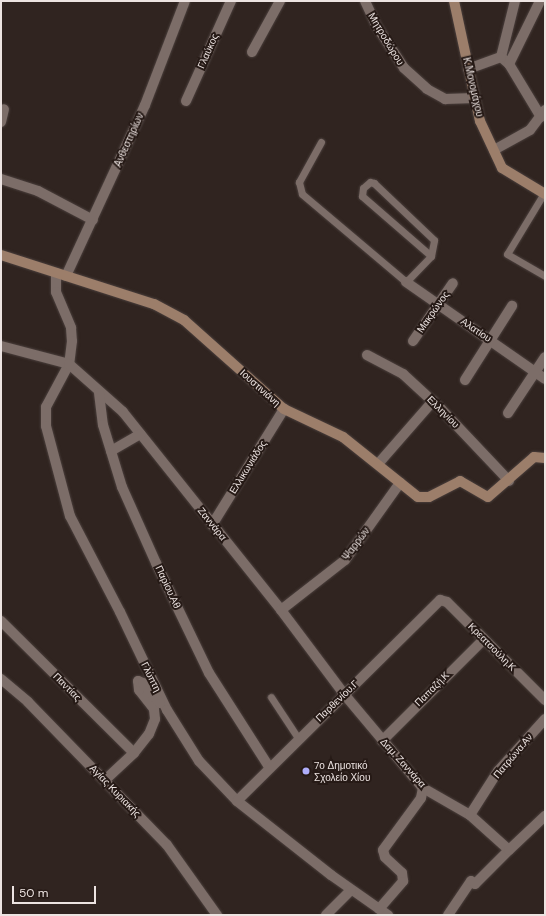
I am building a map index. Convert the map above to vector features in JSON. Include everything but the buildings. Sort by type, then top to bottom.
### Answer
[{"type":"main road","name":"Κ.Μονομάχου","points":[[454,1],[480,121],[502,168],[545,193]]},
{"type":"main road","name":"Ιουστινιάνη","points":[[1,255],[154,304],[184,320],[284,409],[343,437],[400,483],[423,498],[460,481],[476,492],[488,497],[509,481],[534,457],[545,458]]},
{"type":"street","name":"Ανθεστηρίων","points":[[66,276],[146,105],[185,1]]},
{"type":"street","name":"Γλαύκος","points":[[186,101],[231,1]]},
{"type":"street","points":[[252,52],[280,1]]},
{"type":"street","name":"Μητροδώρου","points":[[365,1],[376,25],[404,68],[426,90],[445,99],[475,98]]},
{"type":"street","points":[[494,150],[520,138],[543,114],[505,61],[514,1]]},
{"type":"street","points":[[468,69],[505,61],[540,1]]},
{"type":"street","points":[[1,122],[4,109]]},
{"type":"street","points":[[1,180],[38,191],[93,220]]},
{"type":"street","points":[[1,346],[69,364],[71,328],[56,292],[56,273]]},
{"type":"street","name":"Αλατίου","points":[[406,282],[490,339],[545,379]]},
{"type":"street","name":"Μακρώνος","points":[[413,341],[454,283]]},
{"type":"street","points":[[465,380],[512,306]]},
{"type":"street","name":"Ελληνίου","points":[[367,355],[403,374],[433,401],[509,481]]},
{"type":"street","points":[[508,413],[545,357]]},
{"type":"street","name":"Ζαννάρα","points":[[69,364],[85,376],[99,392],[124,412],[212,525],[281,610],[344,694]]},
{"type":"street","name":"Γλύπτη","points":[[69,364],[47,404],[45,418],[70,516],[120,612],[167,710],[195,756],[237,801],[351,890],[388,915]]},
{"type":"street","name":"Παρίου.Αθ","points":[[99,392],[103,425],[122,487],[153,556],[209,673],[269,768]]},
{"type":"street","points":[[378,464],[433,401]]},
{"type":"street","name":"Ελλικωνιάδος","points":[[212,525],[284,409]]},
{"type":"street","points":[[111,451],[141,434]]},
{"type":"street","name":"Ψαρρών","points":[[281,610],[345,560],[400,483]]},
{"type":"street","name":"Παρθενίου.Γ","points":[[237,801],[298,738],[437,601]]},
{"type":"street","name":"Κρεατσούλη.Κ","points":[[437,601],[447,602],[545,700]]},
{"type":"street","name":"Παντίας","points":[[1,621],[134,753]]},
{"type":"street","name":"Παπαζή.Κ","points":[[382,741],[484,639]]},
{"type":"street","name":"Αγίας Κυριακής","points":[[1,679],[28,702],[167,845],[217,915]]},
{"type":"street","points":[[105,780],[134,753],[149,734],[155,714],[139,690],[138,681],[143,683],[167,710]]},
{"type":"street","name":"Δαμ. Ζαννάρα","points":[[344,694],[423,788],[470,816],[509,850]]},
{"type":"street","name":"Πατρώνα.Αν","points":[[470,816],[498,771],[545,719]]},
{"type":"street","points":[[379,909],[403,881],[402,873],[385,857],[383,850],[421,798],[423,788]]},
{"type":"street","points":[[448,915],[471,881],[475,884],[545,816]]},
{"type":"street","points":[[326,915],[351,890]]},
{"type":"lane","points":[[321,142],[298,182],[302,194],[406,282],[431,256],[434,240],[377,184],[367,184],[362,196],[431,256]]},
{"type":"lane","points":[[545,193],[507,254],[545,276]]},
{"type":"lane","points":[[271,697],[298,738]]},
{"type":"place","name":"7ο Δημοτικό Σχολείο Χίου","points":[[306,771]]}]
